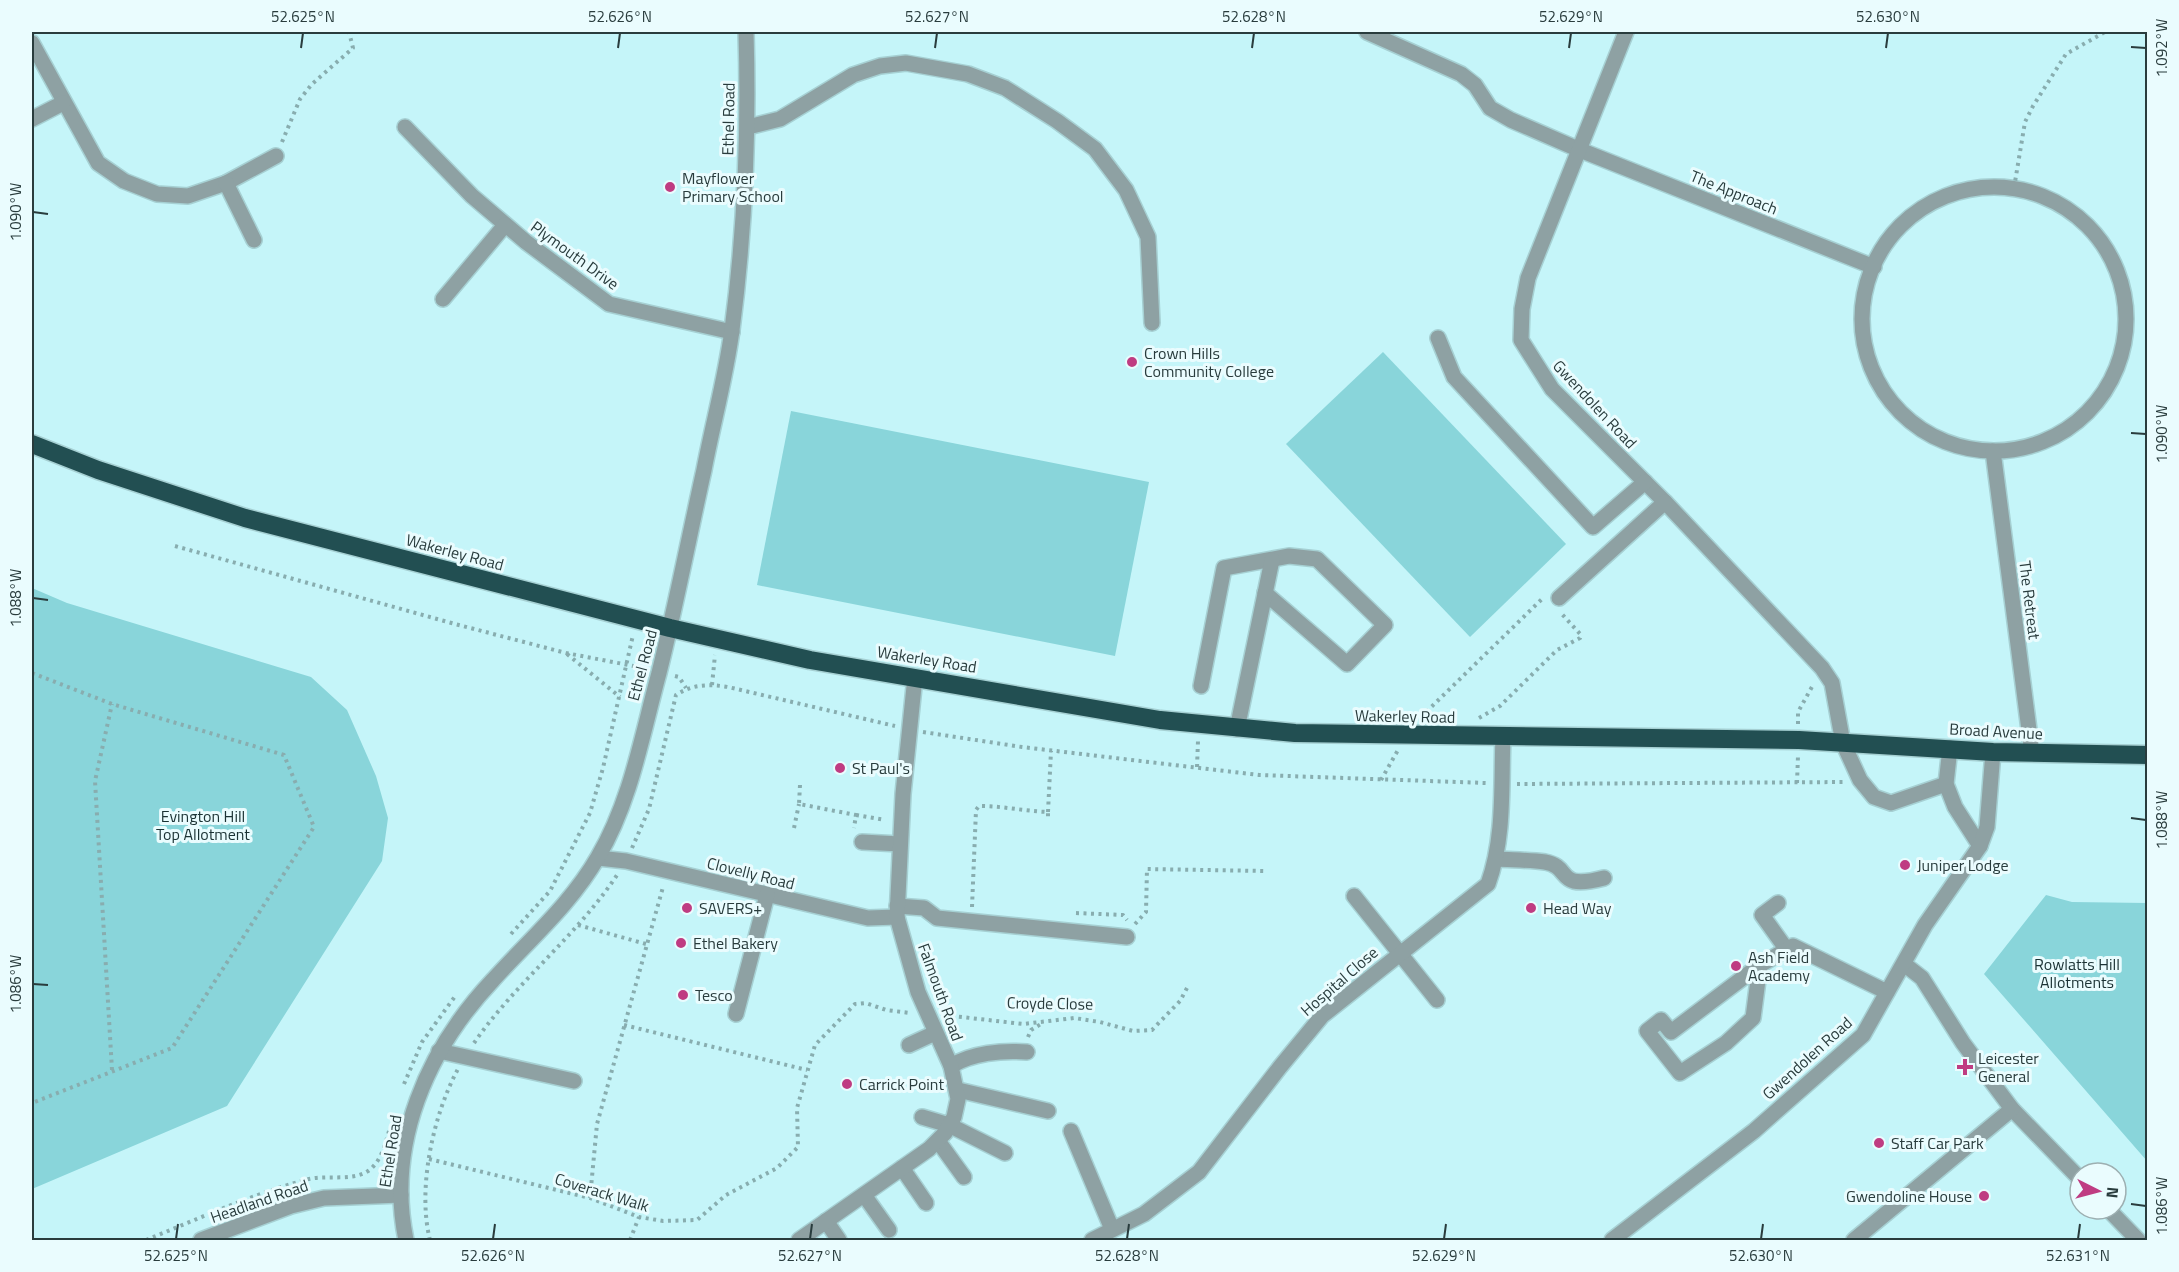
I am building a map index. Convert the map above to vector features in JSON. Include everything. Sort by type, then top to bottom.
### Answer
[{"type":"highway","name":"Wakerley Road","points":[[32,444],[98,470],[245,518],[670,628],[810,660],[1237,729],[1406,737],[1503,736],[1843,743]]},
{"type":"highway","name":"Broad Avenue","points":[[1843,743],[1993,752],[2148,755]]},
{"type":"street","name":"Ethel Road","points":[[406,1240],[401,1195],[406,1144],[417,1098],[439,1051],[468,1008],[580,886],[612,830],[631,780],[670,628],[732,332],[748,127],[746,32]]},
{"type":"street","name":"The Approach","points":[[1367,32],[1461,74],[1476,86],[1490,108],[1511,120],[1580,150],[1874,267]]},
{"type":"street","name":"Gwendolen Road","points":[[1626,32],[1528,278],[1522,309],[1521,340],[1552,389],[1665,502],[1822,668],[1832,683],[1843,743],[1861,782]]},
{"type":"street","points":[[32,43],[98,163],[124,181],[158,194],[188,196],[226,183],[276,156]]},
{"type":"street","points":[[748,127],[780,119],[853,75],[880,66],[906,63],[968,74],[1005,88],[1057,121],[1095,149],[1126,190],[1148,237],[1152,323]]},
{"type":"street","points":[[32,119],[63,103]]},
{"type":"street","name":"Plymouth Drive","points":[[405,127],[472,196],[505,225],[609,304],[732,332]]},
{"type":"street","points":[[226,183],[254,240]]},
{"type":"street","points":[[2014,188],[2062,204],[2090,226],[2116,264],[2127,316],[2120,362],[2100,399],[2066,431],[2005,452],[1975,451],[1931,436],[1890,401],[1868,361],[1861,324],[1867,278],[1899,225],[1958,190],[2014,188]]},
{"type":"street","name":"Plymouth Drive","points":[[443,299],[505,225]]},
{"type":"street","points":[[1438,338],[1454,377],[1593,527],[1645,482]]},
{"type":"street","name":"The Retreat","points":[[1993,451],[2032,753]]},
{"type":"street","points":[[1558,598],[1665,502]]},
{"type":"street","points":[[1201,686],[1224,568],[1289,556],[1317,559],[1384,626],[1347,664],[1265,593]]},
{"type":"street","points":[[1237,729],[1272,560]]},
{"type":"street","name":"Falmouth Road","points":[[799,1240],[938,1141],[949,1125],[958,1099],[958,1090],[951,1066],[928,1015],[897,911],[901,822],[915,677]]},
{"type":"street","name":"Hospital Close","points":[[1092,1240],[1144,1214],[1199,1172],[1280,1066],[1322,1016],[1488,884],[1497,859],[1503,736]]},
{"type":"street","points":[[1950,748],[1946,784],[1955,807],[1980,846]]},
{"type":"street","name":"Gwendolen Road","points":[[1612,1240],[1754,1131],[1863,1035],[1925,925],[1980,846],[1988,827],[1993,752]]},
{"type":"street","points":[[1861,782],[1874,797],[1891,803],[1946,784]]},
{"type":"street","points":[[858,837],[900,844]]},
{"type":"street","name":"Clovelly Road","points":[[598,858],[626,861],[767,895],[801,910],[868,918],[924,908],[937,918],[1127,937]]},
{"type":"street","points":[[1497,859],[1547,862],[1568,880],[1581,884],[1604,878]]},
{"type":"street","points":[[736,1014],[767,895]]},
{"type":"street","points":[[1354,896],[1437,1000]]},
{"type":"street","points":[[1778,903],[1762,915],[1787,950]]},
{"type":"street","points":[[1760,965],[1754,1018],[1726,1043],[1680,1073],[1647,1030],[1661,1020],[1671,1032],[1760,965],[1793,946],[1887,993]]},
{"type":"street","points":[[1904,964],[1922,978],[1963,1043],[2012,1109],[2068,1167]]},
{"type":"street","points":[[909,1045],[935,1033]]},
{"type":"street","points":[[439,1051],[574,1082]]},
{"type":"street","points":[[951,1066],[962,1059],[988,1054],[1027,1052]]},
{"type":"street","points":[[958,1090],[1047,1111]]},
{"type":"street","points":[[1854,1240],[2012,1109]]},
{"type":"street","points":[[922,1116],[949,1125],[1005,1153]]},
{"type":"street","points":[[1071,1131],[1112,1228]]},
{"type":"street","points":[[938,1141],[964,1177]]},
{"type":"street","points":[[902,1168],[926,1203]]},
{"type":"street","name":"Headland Road","points":[[201,1240],[291,1206],[324,1198],[401,1195]]},
{"type":"street","points":[[864,1195],[889,1230]]},
{"type":"street","points":[[826,1221],[839,1240]]},
{"type":"street","points":[[2120,1221],[2138,1240]]},
{"type":"path","points":[[276,156],[300,99],[312,84],[353,48],[349,32]]},
{"type":"path","points":[[2014,188],[2025,122],[2033,106],[2066,54],[2104,32]]},
{"type":"path","points":[[175,546],[566,653],[659,671]]},
{"type":"path","points":[[1467,736],[1477,720],[1500,706],[1557,650],[1580,638],[1581,635],[1554,605],[1558,598]]},
{"type":"path","points":[[1380,781],[1406,737],[1427,710],[1542,599],[1558,598]]},
{"type":"path","points":[[503,943],[550,891],[590,813],[620,698],[637,619]]},
{"type":"path","points":[[712,685],[716,638]]},
{"type":"path","points":[[566,653],[620,698]]},
{"type":"path","points":[[32,673],[112,704],[284,755],[314,827],[172,1048],[32,1103]]},
{"type":"path","points":[[430,1240],[427,1196],[429,1160],[438,1117],[449,1086],[464,1057],[490,1019],[602,898],[626,861],[649,809],[676,695],[686,688],[712,685],[909,729],[1051,751],[1259,776],[1501,784],[1861,782]]},
{"type":"path","points":[[112,704],[95,781],[112,1070]]},
{"type":"path","points":[[1197,767],[1199,724]]},
{"type":"path","points":[[1048,819],[1051,751]]},
{"type":"path","points":[[795,828],[800,785]]},
{"type":"path","points":[[799,804],[856,816],[901,822]]},
{"type":"path","points":[[983,909],[972,908],[976,810],[979,806],[1004,806],[1010,810],[1048,812]]},
{"type":"path","points":[[856,816],[858,837]]},
{"type":"path","points":[[1068,913],[1123,915],[1132,927],[1146,912],[1147,869],[1264,871]]},
{"type":"path","points":[[590,1198],[597,1124],[667,871]]},
{"type":"path","points":[[578,925],[647,944]]},
{"type":"path","name":"Croyde Close","points":[[928,1015],[1023,1024],[1074,1018],[1133,1031],[1152,1030],[1180,1001],[1187,988]]},
{"type":"path","points":[[403,1086],[422,1042],[457,993]]},
{"type":"path","name":"Coverack Walk","points":[[429,1160],[590,1198],[639,1217],[663,1221],[697,1220],[726,1195],[777,1168],[798,1147],[796,1108],[815,1045],[855,1004],[866,1003],[886,1010],[928,1015]]},
{"type":"path","points":[[624,1025],[807,1070]]},
{"type":"path","points":[[146,1240],[251,1198],[308,1179],[359,1175],[371,1169],[383,1152],[392,1122]]},
{"type":"path","points":[[630,1240],[639,1217]]},
{"type":"green space","points":[[1383,352],[1566,544],[1470,637],[1286,444]]},
{"type":"green space","points":[[791,411],[1149,482],[1115,656],[757,585]]},
{"type":"green space","name":"Evington Hill Top Allotment","points":[[32,588],[67,603],[311,677],[347,710],[376,776],[388,818],[382,861],[227,1106],[32,1189]]},
{"type":"green space","name":"Rowlatts Hill Allotments","points":[[2046,895],[2072,902],[2147,903],[2147,1161],[1984,974]]},
{"type":"place","name":"Mayflower Primary School","points":[[670,187]]},
{"type":"place","name":"Crown Hills Community College","points":[[1132,362]]},
{"type":"place","name":"St Paul's","points":[[840,768]]},
{"type":"place","name":"Juniper Lodge","points":[[1905,865]]},
{"type":"place","name":"SAVERS+","points":[[687,908]]},
{"type":"place","name":"Head Way","points":[[1531,908]]},
{"type":"place","name":"Ethel Bakery","points":[[681,943]]},
{"type":"place","name":"Ash Field Academy","points":[[1736,966]]},
{"type":"place","name":"Tesco","points":[[683,995]]},
{"type":"place","name":"Leicester General","points":[[1965,1067]]},
{"type":"place","name":"Carrick Point","points":[[847,1084]]},
{"type":"place","name":"Staff Car Park","points":[[1879,1143]]},
{"type":"place","name":"Gwendoline House","points":[[1984,1196]]}]
